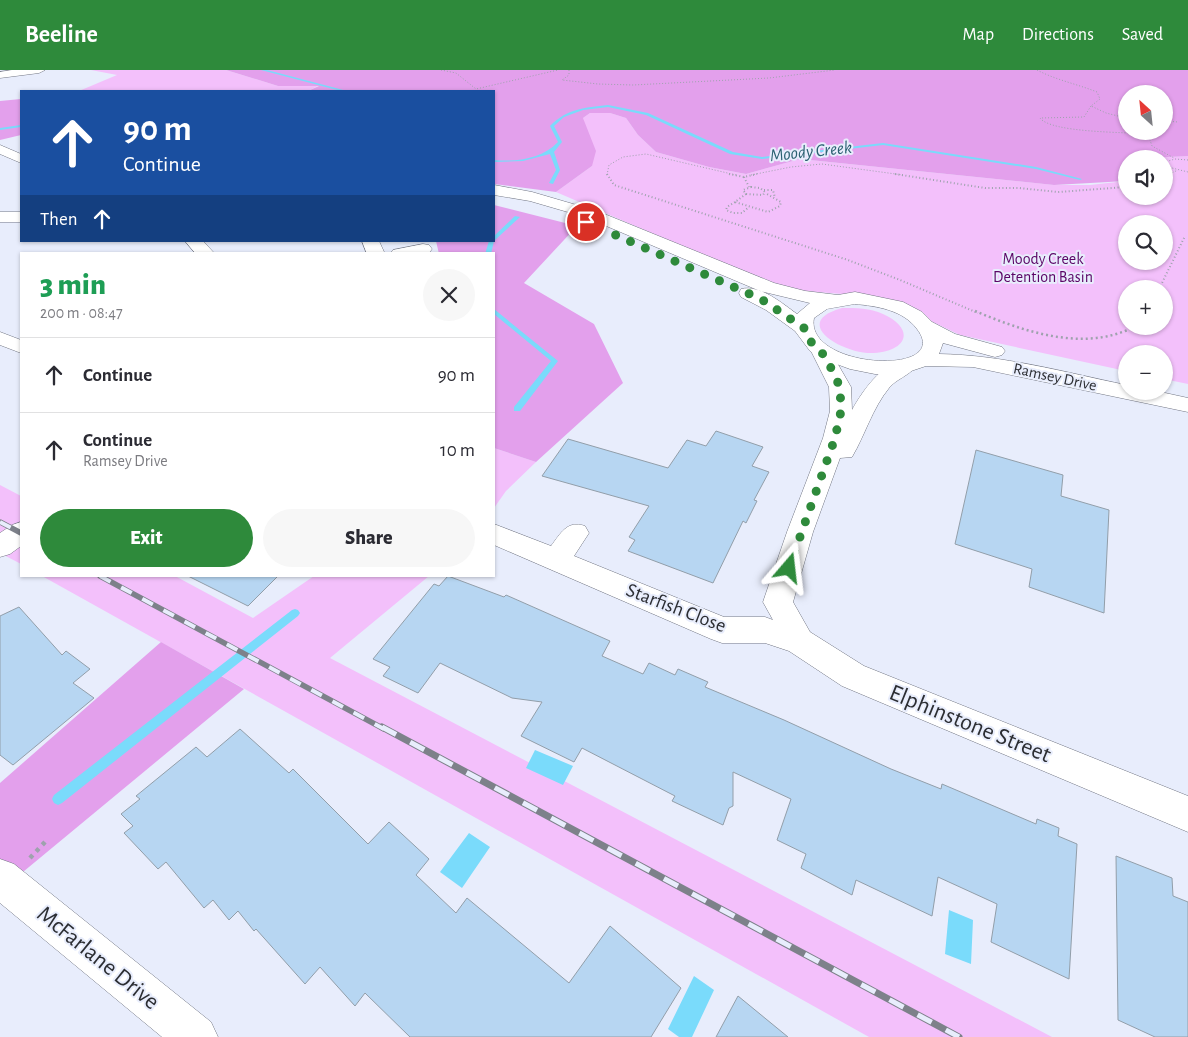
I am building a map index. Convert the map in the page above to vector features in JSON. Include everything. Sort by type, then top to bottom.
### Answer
[{"type":"main road","points":[[0,75],[39,70]]},
{"type":"main road","points":[[0,149],[20,159]]},
{"type":"main road","points":[[495,190],[532,197],[591,214],[767,287],[805,297],[836,300]]},
{"type":"main road","points":[[495,198],[540,207],[605,229],[761,299],[804,328]]},
{"type":"main road","points":[[0,217],[20,218]]},
{"type":"main road","points":[[0,224],[20,224]]},
{"type":"main road","points":[[194,242],[205,252]]},
{"type":"main road","points":[[409,252],[423,249]]},
{"type":"main road","name":"Ramsey Drive","points":[[836,300],[855,298],[876,300],[896,306],[914,315],[926,326],[948,338],[972,345],[1118,376]]},
{"type":"main road","points":[[744,630],[763,618],[778,602],[807,513],[835,438],[841,411],[840,387],[821,351],[809,340],[804,328],[805,318],[811,310],[822,303],[836,300]]},
{"type":"main road","points":[[807,513],[838,460],[865,408],[882,382],[929,353],[933,344],[932,335],[926,326]]},
{"type":"main road","points":[[0,338],[20,347]]},
{"type":"main road","name":"Ramsey Drive","points":[[821,351],[840,360],[861,366],[884,368],[913,363],[973,361],[1188,405]]},
{"type":"main road","points":[[1173,388],[1188,391]]},
{"type":"main road","points":[[0,547],[20,533]]},
{"type":"main road","name":"Starfish Close","points":[[495,534],[722,630],[765,630],[800,642]]},
{"type":"main road","points":[[556,560],[576,534]]},
{"type":"main road","name":"Elphinstone Street","points":[[778,602],[800,642],[854,676],[1188,814]]},
{"type":"main road","name":"McFarlane Drive","points":[[0,878],[196,1037]]},
{"type":"path","points":[[441,70],[456,74],[476,88],[498,85],[558,70]]},
{"type":"path","points":[[568,70],[569,75],[562,80],[580,84],[634,84],[780,78],[835,70]]},
{"type":"path","points":[[1037,70],[1055,79],[1078,84],[1097,92],[1100,99],[1084,116],[1040,118],[1042,121],[1066,128],[1088,131],[1118,131]]},
{"type":"path","points":[[1092,106],[1106,113],[1118,116]]},
{"type":"path","points":[[1173,122],[1178,122]]},
{"type":"path","points":[[1150,140],[1152,146],[1175,159]]},
{"type":"path","points":[[1118,188],[1058,192],[1018,188],[985,188],[822,164],[791,167],[744,178],[646,154],[623,157],[609,165],[607,175],[614,184],[879,271],[978,312],[1036,332],[1078,339],[1110,338],[1118,334]]},
{"type":"path","points":[[1188,160],[1166,160],[1165,164],[1188,172]]},
{"type":"path","points":[[1173,172],[1178,170]]},
{"type":"path","points":[[744,178],[749,187]]},
{"type":"path","points":[[746,194],[743,190],[749,187],[773,190],[776,199]]},
{"type":"path","points":[[763,190],[765,194]]},
{"type":"path","points":[[735,202],[771,212],[781,204],[776,199],[765,194],[757,196],[746,194],[727,207],[726,210],[737,214],[742,213],[749,207]]},
{"type":"path","points":[[1163,280],[1185,236]]},
{"type":"green space","points":[[91,70],[226,70],[278,86],[320,85],[310,90],[81,90],[117,75]]},
{"type":"green space","name":"Moody Creek Detention Basin","points":[[590,113],[610,113],[626,118],[638,135],[656,152],[709,167],[746,174],[800,159],[1054,185],[1090,185],[1118,182],[1118,205],[1173,205],[1173,156],[1188,156],[1188,384],[1173,381],[1173,345],[1118,345],[1118,369],[960,335],[880,297],[792,290],[684,247],[556,192],[592,166],[583,118]]},
{"type":"green space","points":[[842,308],[868,309],[893,320],[900,326],[903,332],[900,344],[894,348],[874,353],[849,349],[837,344],[827,337],[821,329],[820,322],[827,314]]},
{"type":"green space","points":[[495,448],[536,462],[506,491],[495,507]]},
{"type":"green space","points":[[0,485],[20,495],[20,563],[0,553]]},
{"type":"green space","points":[[44,577],[177,577],[253,618],[313,577],[428,577],[330,658],[1052,1037],[869,1037]]},
{"type":"shaded area","points":[[226,70],[1188,70],[1188,156],[1173,157],[1173,150],[1118,150],[1118,181],[1054,185],[800,159],[746,174],[709,167],[656,152],[638,135],[626,118],[610,113],[590,113],[583,118],[596,151],[592,166],[556,192],[495,184],[495,90],[310,90],[319,86],[278,86]]},
{"type":"shaded area","points":[[20,99],[20,135],[0,140],[0,101]]},
{"type":"shaded area","points":[[495,205],[577,226],[524,283],[594,324],[623,383],[536,462],[495,448],[495,252],[439,252],[436,242],[495,242]]},
{"type":"shaded area","points":[[161,642],[244,689],[0,891],[0,783]]},
{"type":"water","points":[[535,750],[573,766],[563,785],[526,768]]},
{"type":"water","points":[[469,833],[490,847],[462,888],[440,872]]},
{"type":"water","points":[[949,910],[973,920],[971,964],[945,954]]},
{"type":"water","points":[[694,976],[714,990],[692,1037],[679,1037],[668,1029]]},
{"type":"building","points":[[716,431],[763,447],[752,466],[769,472],[754,500],[757,501],[746,523],[743,521],[713,583],[628,551],[635,540],[629,537],[649,506],[542,476],[568,439],[668,468],[687,440],[706,446]]},
{"type":"building","points":[[976,450],[1063,475],[1061,496],[1109,510],[1104,613],[1029,587],[1032,569],[955,544]]},
{"type":"building","points":[[190,577],[277,577],[248,606]]},
{"type":"building","points":[[447,577],[451,577],[504,597],[506,595],[610,641],[602,656],[643,674],[649,663],[675,675],[678,669],[708,682],[705,687],[784,720],[891,769],[941,789],[942,784],[1036,824],[1037,819],[1059,828],[1058,836],[1077,844],[1069,979],[991,942],[997,904],[938,877],[932,916],[856,880],[852,895],[801,868],[806,854],[777,840],[791,799],[733,772],[733,806],[729,808],[723,825],[672,801],[675,796],[582,748],[574,762],[521,736],[542,702],[512,698],[440,663],[418,693],[383,676],[390,667],[373,659],[434,584],[439,586]]},
{"type":"building","points":[[19,607],[62,655],[66,651],[90,669],[73,683],[94,698],[13,765],[0,755],[0,616]]},
{"type":"building","points":[[240,729],[289,773],[293,769],[368,844],[389,822],[429,859],[416,875],[456,913],[467,898],[569,983],[610,926],[681,988],[651,1037],[410,1037],[365,993],[355,1006],[320,967],[305,984],[256,929],[254,931],[238,911],[229,920],[213,900],[204,908],[166,862],[158,869],[124,833],[133,826],[121,814],[140,799],[136,796],[196,747],[207,757]]},
{"type":"building","points":[[1116,856],[1172,878],[1173,896],[1188,902],[1188,1037],[1155,1037],[1118,1020]]},
{"type":"building","points":[[738,996],[788,1037],[716,1037]]},
{"type":"waterway","name":"Moody Creek","points":[[263,70],[341,90]]},
{"type":"waterway","name":"Moody Creek","points":[[551,151],[560,142],[552,126],[563,116],[582,109],[608,106],[647,114],[732,153],[762,158],[883,144],[1036,168],[1080,179]]},
{"type":"waterway","points":[[0,129],[20,126]]},
{"type":"waterway","name":"Moody Creek","points":[[495,161],[523,160],[539,157],[551,151]]},
{"type":"waterway","points":[[551,151],[558,170],[551,183]]},
{"type":"waterway","points":[[495,238],[517,217]]},
{"type":"waterway","points":[[489,252],[492,242]]},
{"type":"waterway","points":[[495,312],[555,361],[517,409]]},
{"type":"waterway","points":[[58,799],[295,613]]},
{"type":"railway","points":[[0,522],[20,532]]},
{"type":"railway","points":[[102,577],[384,729]]},
{"type":"railway","points":[[382,727],[959,1037]]},
{"type":"route","points":[[586,222],[740,289],[773,306],[804,328],[809,340],[821,351],[830,366],[840,387],[841,411],[835,438],[789,568]]}]
